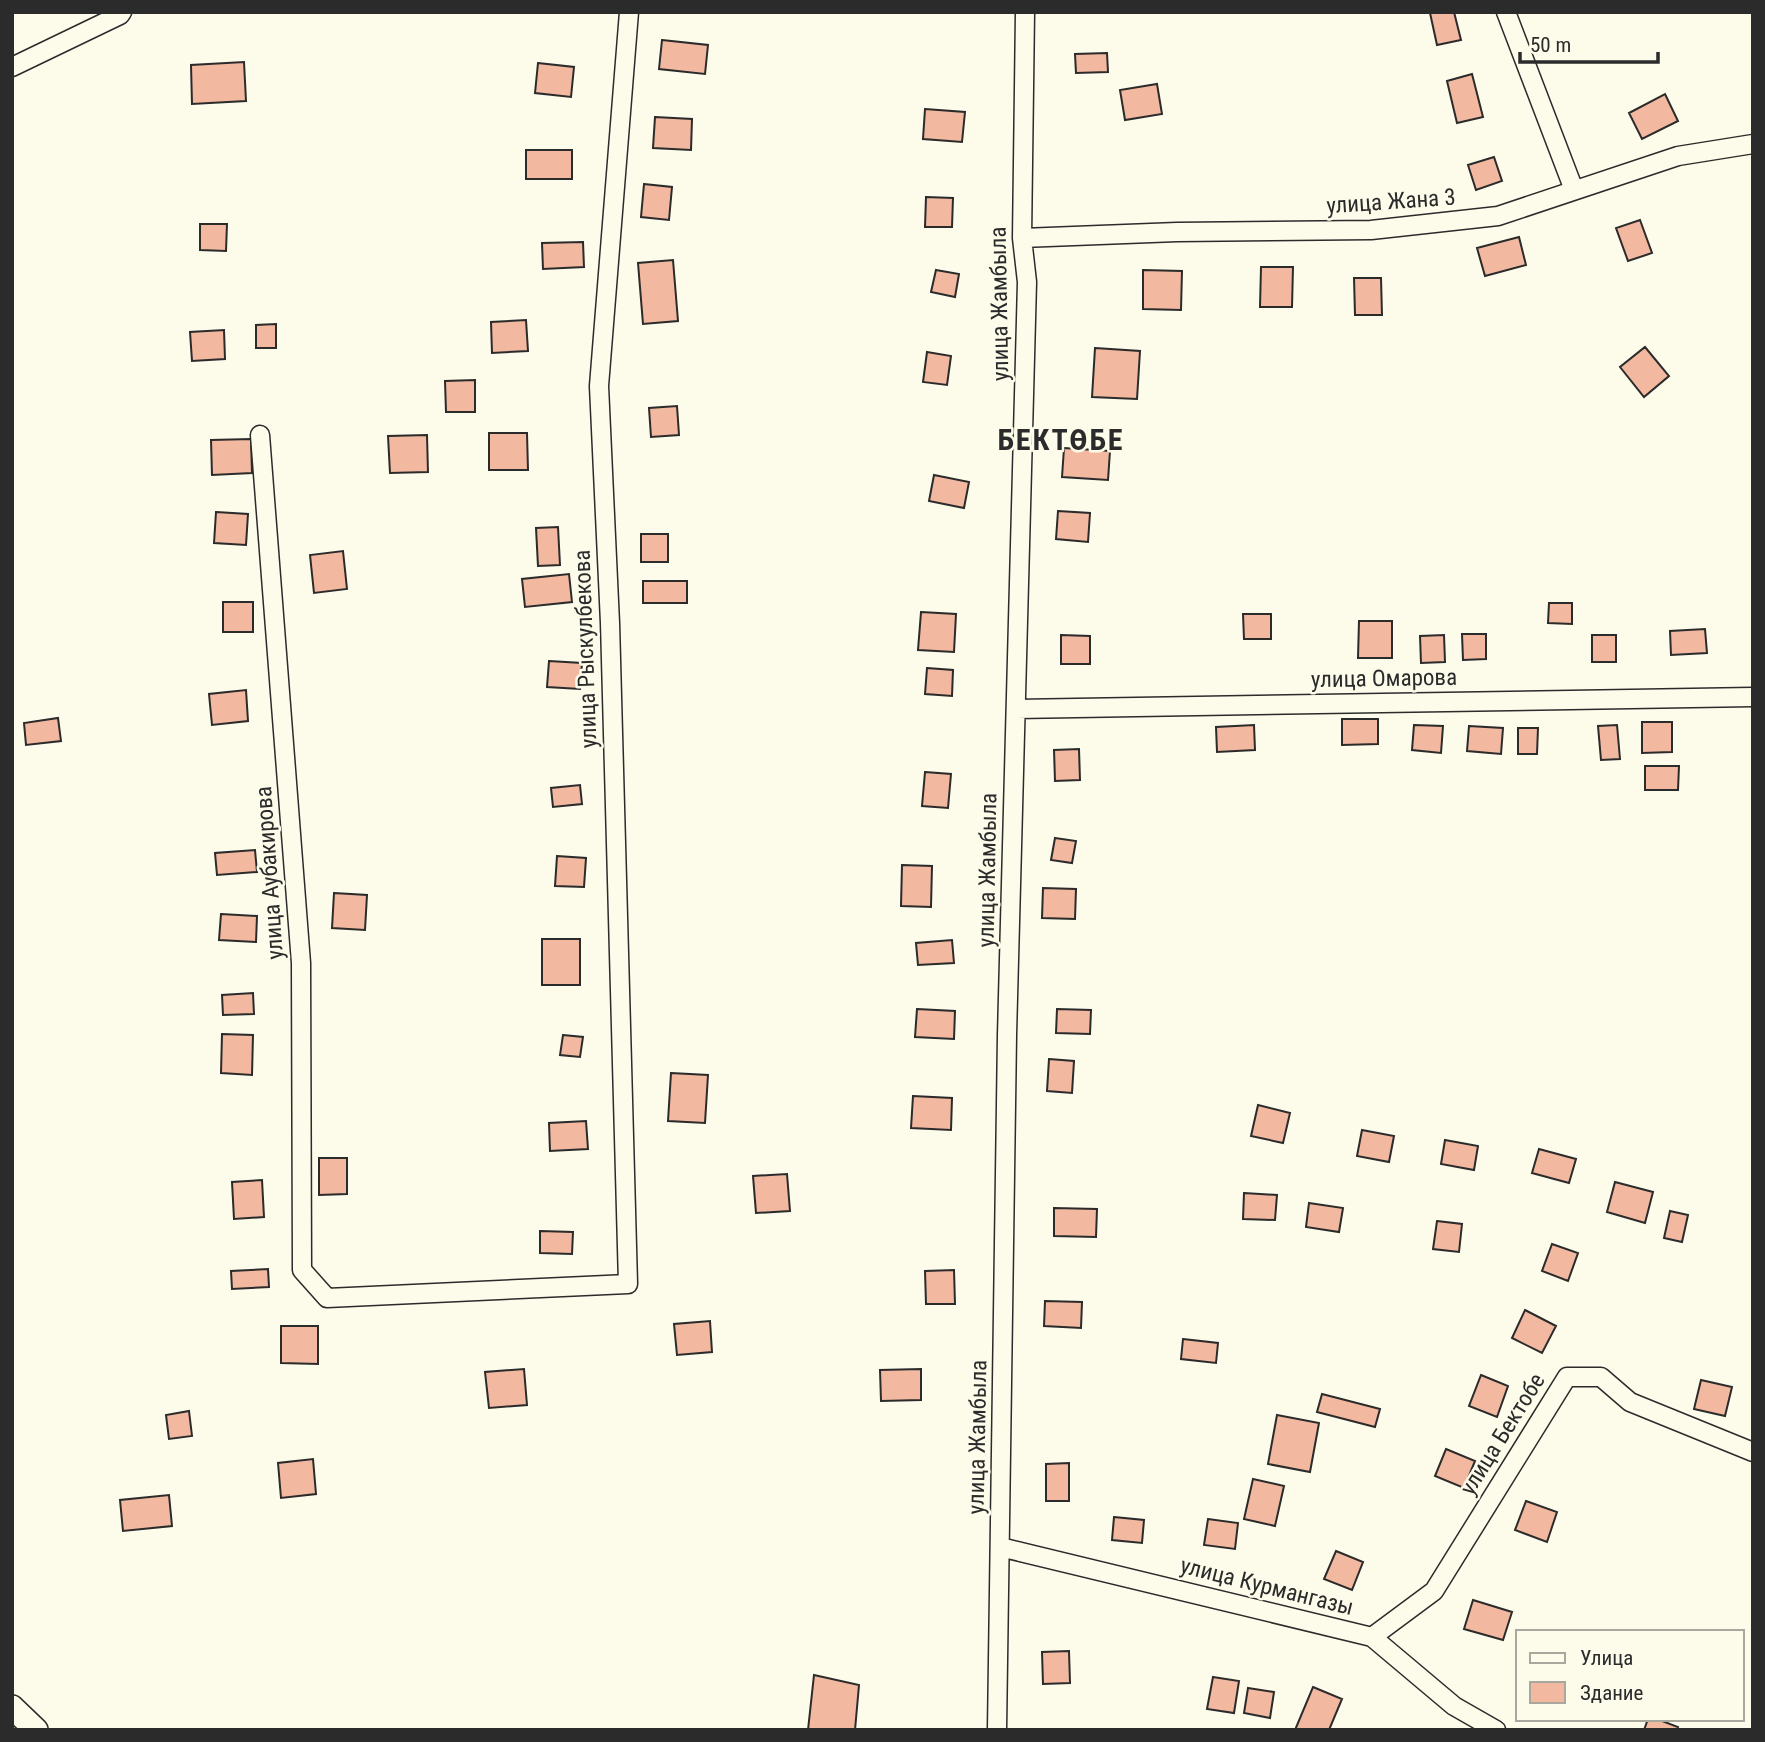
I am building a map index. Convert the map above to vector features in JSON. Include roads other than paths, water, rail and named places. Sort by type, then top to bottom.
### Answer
[{"type":"main road","points":[[12,1707],[36,1730]]},
{"type":"street","points":[[12,67],[122,12]]},
{"type":"street","name":"улица Рыскулбекова","points":[[327,1298],[628,1284],[610,624],[598,386],[629,12]]},
{"type":"street","name":"улица Жамбыла","points":[[998,1730],[1007,1035],[1027,282],[1022,239],[1025,12]]},
{"type":"street","points":[[1506,12],[1574,190]]},
{"type":"street","name":"улица Жана 3","points":[[1022,239],[1177,232],[1371,230],[1498,216],[1678,156],[1753,144]]},
{"type":"street","name":"улица Аубакирова","points":[[260,435],[301,963],[302,1270],[327,1298]]},
{"type":"street","name":"улица Омарова","points":[[1016,709],[1753,697]]},
{"type":"street","name":"улица Бектобе","points":[[1372,1637],[1434,1591],[1567,1377],[1601,1377],[1630,1402],[1753,1452]]},
{"type":"street","name":"улица Курмангазы","points":[[1000,1547],[1372,1637],[1454,1706],[1496,1730]]},
{"type":"district","name":"БЕКТӨБЕ","points":[[1061,440]]}]
